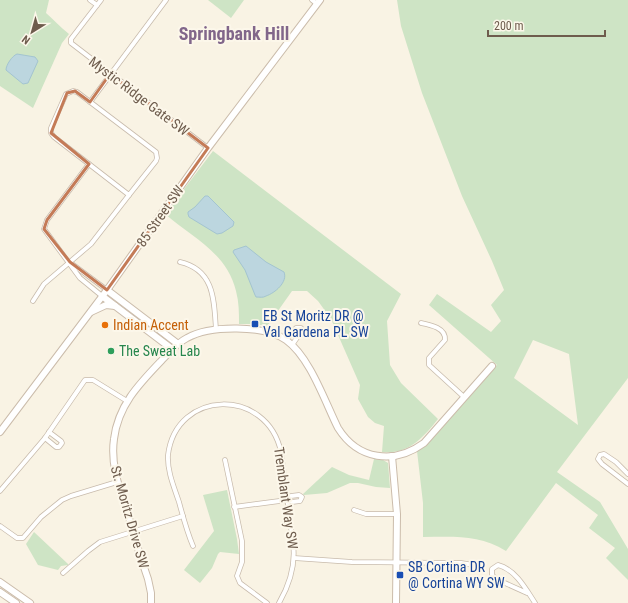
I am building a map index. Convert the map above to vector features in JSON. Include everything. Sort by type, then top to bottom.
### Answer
[{"type":"street","points":[[90,0],[97,5],[100,0]]},
{"type":"street","points":[[90,102],[166,0]]},
{"type":"street","name":"85 Street SW","points":[[0,430],[107,290],[208,148],[316,1]]},
{"type":"street","name":"Mystic Ridge Gate SW","points":[[97,5],[71,39],[73,45],[208,148]]},
{"type":"street","points":[[33,301],[44,284],[91,244],[156,161],[156,154],[154,150],[75,91],[67,93],[50,131],[54,137],[129,195]]},
{"type":"street","points":[[89,164],[46,220],[44,229],[70,262],[80,278],[172,349]]},
{"type":"street","points":[[70,262],[178,344]]},
{"type":"street","points":[[180,262],[196,269],[208,282],[214,298],[216,330]]},
{"type":"street","points":[[90,312],[106,305],[115,306]]},
{"type":"street","points":[[421,324],[434,326],[445,334],[445,340],[429,358],[429,365],[464,397]]},
{"type":"street","points":[[286,340],[296,328],[301,328],[302,332],[292,345]]},
{"type":"street","name":"St. Moritz Drive SW","points":[[151,603],[150,586],[117,482],[113,462],[114,437],[118,422],[127,401],[134,391],[178,344],[200,332],[216,330],[262,330],[276,334],[286,340],[301,354],[338,428],[345,437],[356,447],[367,453],[378,456],[392,456],[408,452],[424,443],[492,366]]},
{"type":"street","points":[[0,490],[45,438],[85,380],[92,380],[127,401]]},
{"type":"street","name":"Tremblant Way SW","points":[[193,546],[169,466],[168,456],[171,441],[179,427],[190,416],[203,408],[218,404],[229,404],[246,408],[259,415],[269,426],[274,432],[279,445],[294,548],[293,568],[288,587],[279,603]]},
{"type":"street","points":[[45,438],[56,447],[59,447],[62,444],[61,441],[49,432]]},
{"type":"street","points":[[628,474],[610,456],[604,454],[600,455],[599,460],[602,464],[628,484]]},
{"type":"street","points":[[392,456],[397,514],[396,603]]},
{"type":"street","points":[[225,460],[243,546],[242,562],[237,578],[240,583],[266,603]]},
{"type":"street","points":[[0,526],[16,537],[23,538],[41,517],[62,500],[117,482]]},
{"type":"street","points":[[234,507],[287,500]]},
{"type":"street","points":[[354,510],[366,514],[397,514]]},
{"type":"street","points":[[63,573],[88,550],[100,542],[183,516]]},
{"type":"street","points":[[294,558],[352,562],[461,563],[474,565]]},
{"type":"street","points":[[527,592],[496,579],[492,575],[492,569],[498,565],[507,568],[517,578],[535,603]]},
{"type":"street","points":[[0,582],[30,603]]},
{"type":"street","points":[[0,592],[16,603]]},
{"type":"highlighted area","points":[[110,74],[208,148],[107,290],[70,262],[44,229],[47,220],[89,164],[51,133],[67,93],[75,91],[90,102]]},
{"type":"green space","points":[[0,0],[49,0],[46,13],[69,34],[62,43],[33,108],[0,86]]},
{"type":"green space","points":[[208,0],[244,0],[231,18]]},
{"type":"green space","points":[[397,0],[628,0],[628,378],[557,472],[600,502],[628,549],[628,580],[606,558],[615,548],[589,528],[598,515],[556,483],[506,551],[476,539],[455,537],[423,537],[423,503],[417,451],[425,445],[497,365],[429,305],[437,294],[491,332],[501,321],[491,305],[504,290],[462,196],[422,93],[401,26]],"holes":[[[533,340],[569,354],[578,425],[514,378]]]},
{"type":"green space","points":[[213,151],[401,294],[387,321],[390,365],[401,383],[438,419],[421,438],[407,448],[400,451],[382,452],[384,426],[375,423],[368,417],[358,399],[360,385],[331,319],[318,301],[307,291],[292,291],[268,325],[239,324],[236,291],[225,266],[217,256],[197,238],[165,214]]},
{"type":"green space","points":[[374,459],[383,460],[388,463],[390,488],[350,483],[327,493],[303,494],[332,467],[349,475],[369,480]]},
{"type":"green space","points":[[227,490],[239,554],[220,552],[212,568],[200,583],[184,570],[214,531],[203,495]]},
{"type":"green space","points":[[34,532],[68,565],[61,566],[58,570],[38,565],[26,544]]},
{"type":"water","points":[[17,54],[35,57],[38,61],[28,83],[23,84],[6,70],[10,61]]},
{"type":"water","points":[[205,196],[208,196],[234,222],[233,226],[222,233],[217,234],[189,217],[188,212]]},
{"type":"water","points":[[246,246],[266,262],[284,272],[284,280],[280,287],[265,297],[256,297],[245,270],[233,252],[234,250]]},
{"type":"place","name":"EB St Moritz DR @ Val Gardena PL SW","points":[[255,324]]},
{"type":"place","name":"Indian Accent","points":[[105,325]]},
{"type":"place","name":"The Sweat Lab","points":[[111,351]]},
{"type":"place","name":"SB Cortina DR @ Cortina WY SW","points":[[400,575]]},
{"type":"district","name":"Springbank Hill","points":[[234,34]]}]
